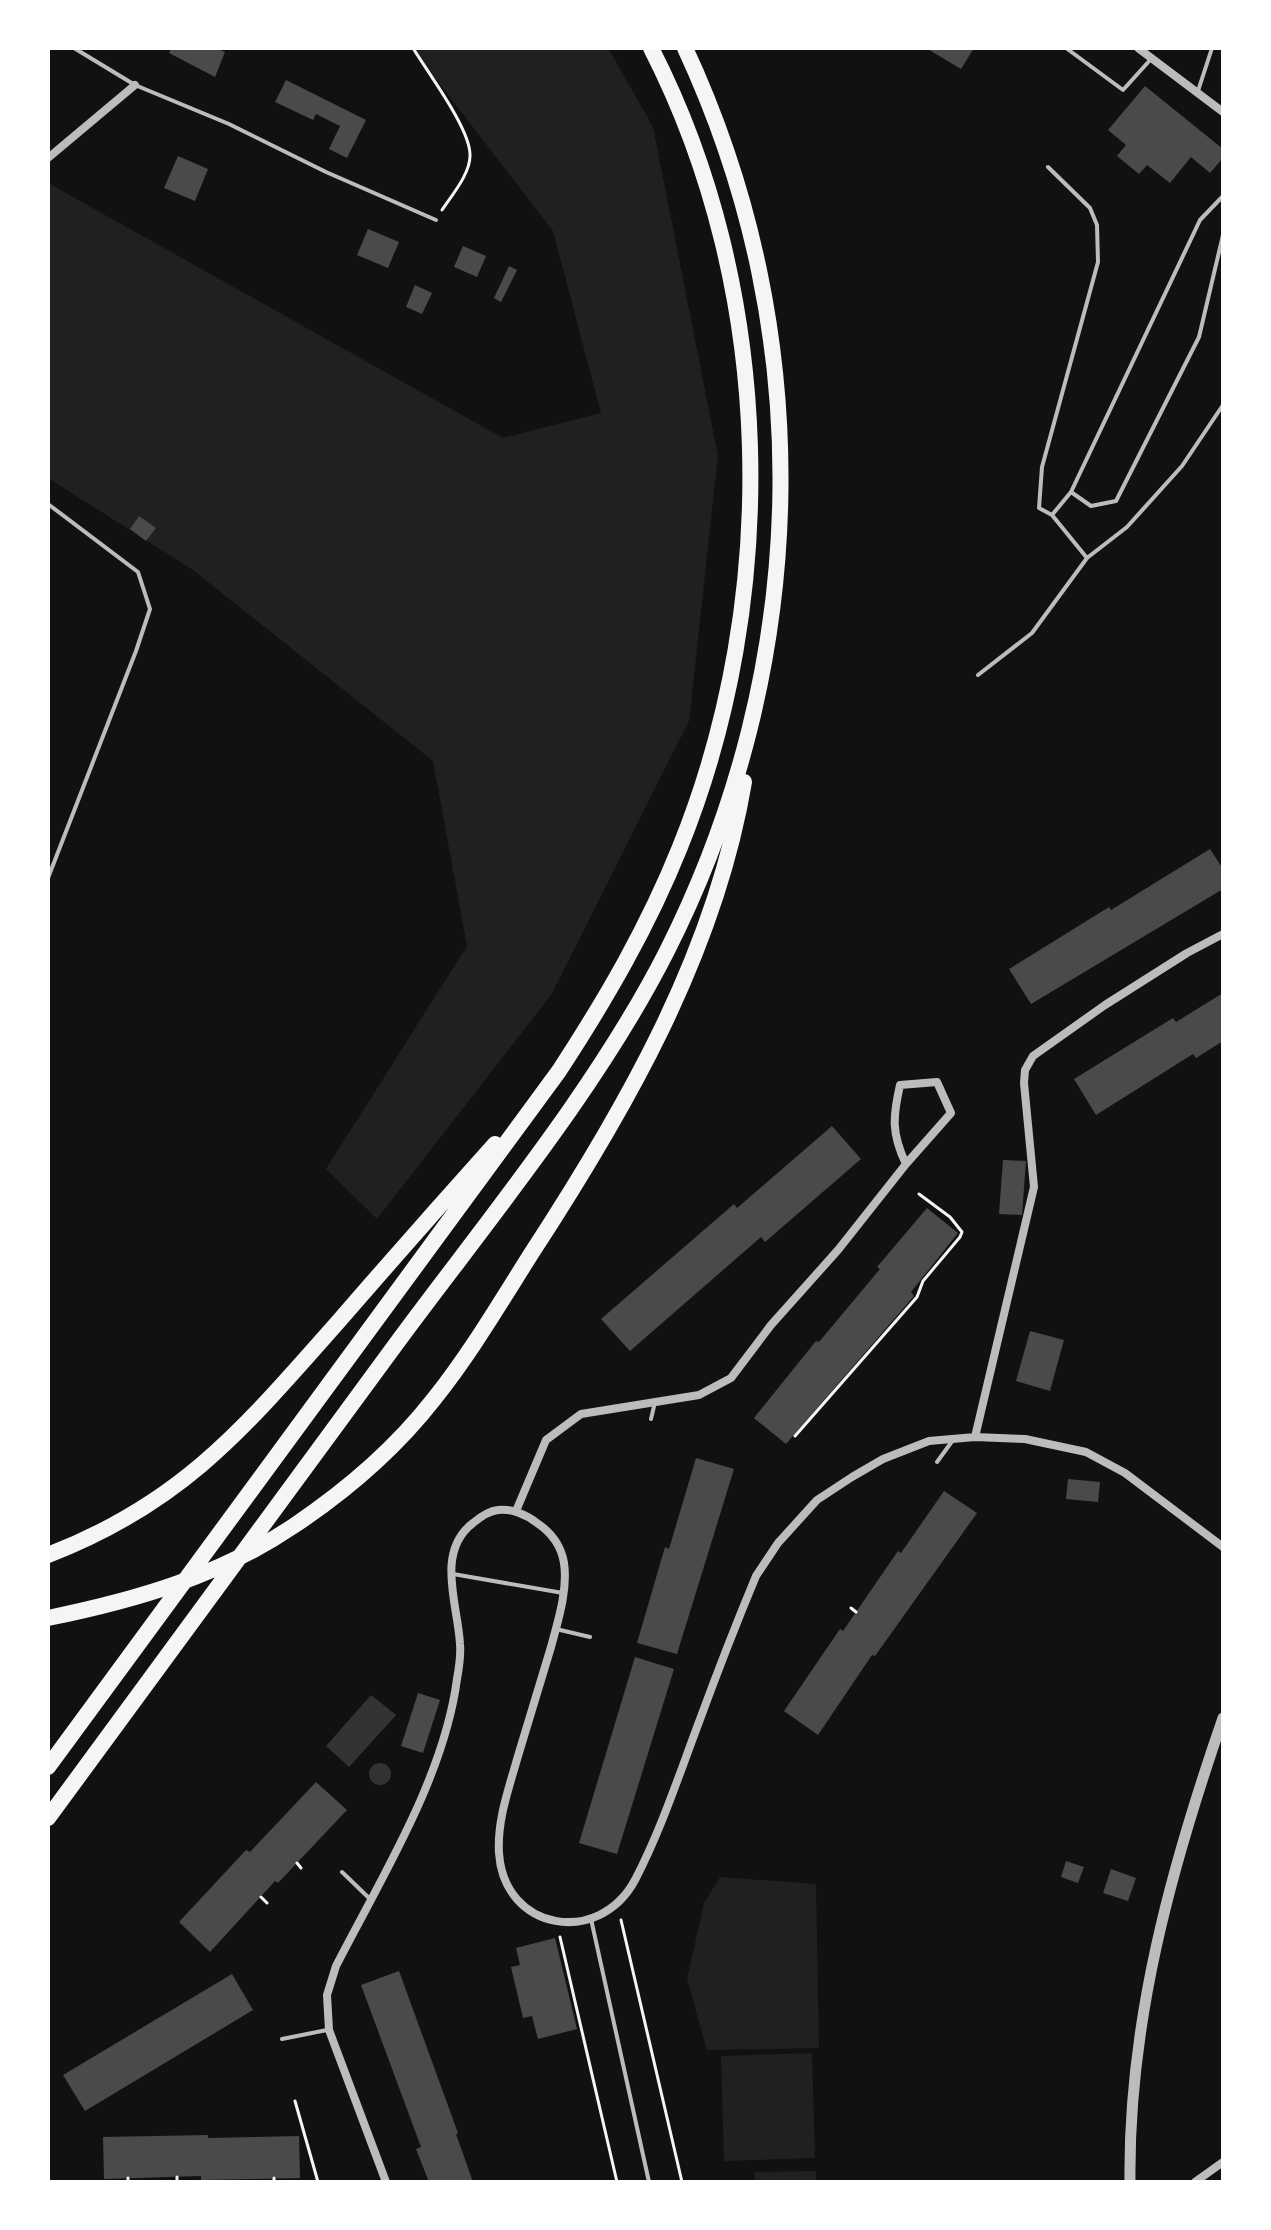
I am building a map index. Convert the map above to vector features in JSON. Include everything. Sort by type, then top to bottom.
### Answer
[{"type":"highway","points":[[48,1767],[559,1071],[639,939],[681,845],[710,758],[736,652],[748,560],[751,459],[748,406],[731,283],[697,160],[651,48]]},
{"type":"highway","points":[[48,1618],[156,1593],[204,1575],[294,1527],[374,1464],[434,1400],[572,1191],[627,1096],[678,992],[717,893],[741,800],[766,657],[779,563],[781,511],[781,444],[773,351],[756,252],[722,137],[685,48]]},
{"type":"highway","points":[[48,1818],[552,1133],[613,1043],[666,953],[709,856],[744,754],[766,657]]},
{"type":"highway","points":[[48,1555],[134,1515],[186,1480],[222,1449],[255,1416],[559,1071]]},
{"type":"street","points":[[1138,48],[1223,112]]},
{"type":"street","points":[[48,158],[135,85]]},
{"type":"street","points":[[975,1437],[1034,1187],[1025,1070],[1033,1056],[1105,1005],[1223,934]]},
{"type":"street","points":[[516,1511],[546,1440],[581,1414],[699,1395],[731,1378],[771,1325],[838,1250],[951,1113],[937,1082],[900,1085],[893,1119],[900,1152],[906,1164]]},
{"type":"street","points":[[386,2182],[329,2030],[327,1995],[336,1966],[422,1797],[438,1758],[449,1718],[461,1648],[451,1560],[466,1528],[497,1510],[516,1511],[546,1529],[557,1542],[564,1564],[563,1593],[556,1629],[501,1816],[500,1864],[502,1874],[526,1910],[577,1923],[609,1910],[627,1894],[642,1867],[756,1576],[778,1543],[817,1500],[883,1459],[929,1441],[975,1437],[1025,1439],[1086,1452],[1125,1473],[1223,1547]]},
{"type":"street","points":[[1130,2182],[1129,2123],[1135,2056],[1148,1983],[1187,1829],[1223,1718]]},
{"type":"street","points":[[1195,2182],[1223,2162]]},
{"type":"lane","points":[[74,48],[135,85],[229,124],[326,172],[436,220]]},
{"type":"lane","points":[[1066,48],[1123,90],[1151,59]]},
{"type":"lane","points":[[1198,93],[1212,48]]},
{"type":"lane","points":[[1048,167],[1090,208],[1097,225],[1098,262],[1042,467],[1039,508],[1052,515],[1087,558]]},
{"type":"lane","points":[[1052,515],[1071,492],[1200,220],[1223,196]]},
{"type":"lane","points":[[1071,492],[1091,506],[1116,501],[1199,337],[1223,235]]},
{"type":"lane","points":[[978,675],[1032,633],[1087,558],[1127,527],[1182,466],[1223,405]]},
{"type":"lane","points":[[48,504],[138,572],[150,609],[48,878]]},
{"type":"lane","points":[[651,1419],[655,1401]]},
{"type":"lane","points":[[937,1462],[955,1438]]},
{"type":"lane","points":[[451,1573],[563,1593]]},
{"type":"lane","points":[[556,1629],[590,1637]]},
{"type":"lane","points":[[342,1872],[370,1899]]},
{"type":"lane","points":[[591,1919],[649,2182]]},
{"type":"lane","points":[[282,2039],[329,2030]]},
{"type":"path","points":[[413,48],[465,133],[471,156],[462,181],[436,220]]},
{"type":"path","points":[[795,1436],[908,1308],[917,1297],[923,1281],[960,1237],[962,1232],[919,1194]]},
{"type":"path","points":[[851,1608],[856,1612]]},
{"type":"path","points":[[297,1863],[301,1868]]},
{"type":"path","points":[[261,1897],[267,1903]]},
{"type":"path","points":[[621,1920],[682,2182]]},
{"type":"path","points":[[560,1937],[617,2182]]},
{"type":"path","points":[[295,2101],[318,2182]]},
{"type":"shaded area","points":[[412,48],[608,48],[653,127],[718,456],[689,721],[551,995],[377,1219],[326,1169],[467,946],[433,761],[193,570],[48,478],[48,183],[503,438],[601,413],[553,231]]},
{"type":"shaded area","points":[[371,1695],[396,1715],[349,1767],[326,1746]]},
{"type":"shaded area","points":[[380,1763],[388,1766],[391,1774],[388,1782],[380,1785],[372,1782],[369,1774],[372,1766]]},
{"type":"shaded area","points":[[720,1877],[816,1884],[819,2048],[707,2050],[687,1979],[704,1903]]},
{"type":"shaded area","points":[[812,2053],[815,2158],[724,2161],[721,2056]]},
{"type":"shaded area","points":[[816,2171],[816,2182],[755,2182],[755,2172]]},
{"type":"building","points":[[171,48],[216,48],[225,52],[215,77],[169,53]]},
{"type":"building","points":[[926,48],[974,48],[961,69]]},
{"type":"building","points":[[286,80],[366,120],[347,158],[329,149],[340,126],[316,114],[313,120],[275,102]]},
{"type":"building","points":[[1145,86],[1223,149],[1223,158],[1210,173],[1191,157],[1170,183],[1147,165],[1139,174],[1117,156],[1126,145],[1108,130]]},
{"type":"building","points":[[178,156],[208,169],[195,201],[164,188]]},
{"type":"building","points":[[368,229],[399,242],[388,268],[357,255]]},
{"type":"building","points":[[463,246],[486,256],[477,277],[454,267]]},
{"type":"building","points":[[509,266],[517,270],[501,302],[494,298]]},
{"type":"building","points":[[415,285],[432,293],[422,314],[406,307]]},
{"type":"building","points":[[139,516],[156,528],[146,541],[130,529]]},
{"type":"building","points":[[1210,849],[1223,869],[1223,889],[1031,1004],[1009,969]]},
{"type":"building","points":[[1223,993],[1223,1041],[1196,1058],[1193,1054],[1096,1115],[1074,1079],[1173,1018],[1176,1022]]},
{"type":"building","points":[[832,1126],[861,1159],[765,1242],[761,1237],[630,1351],[601,1319],[734,1204],[737,1208]]},
{"type":"building","points":[[1003,1160],[1026,1161],[1022,1215],[999,1214]]},
{"type":"building","points":[[927,1208],[958,1233],[911,1292],[914,1296],[786,1444],[754,1418],[880,1269],[877,1267]]},
{"type":"building","points":[[1030,1331],[1064,1340],[1050,1391],[1016,1381]]},
{"type":"building","points":[[696,1458],[734,1469],[677,1654],[637,1643],[665,1547],[669,1549]]},
{"type":"building","points":[[1068,1479],[1100,1482],[1098,1502],[1066,1499]]},
{"type":"building","points":[[944,1491],[977,1513],[875,1656],[872,1655],[818,1735],[784,1711],[840,1629],[843,1631]]},
{"type":"building","points":[[635,1657],[674,1669],[617,1854],[579,1843]]},
{"type":"building","points":[[418,1693],[440,1700],[423,1753],[401,1746]]},
{"type":"building","points":[[316,1782],[347,1810],[278,1883],[275,1881],[210,1952],[179,1922],[246,1850],[250,1852]]},
{"type":"building","points":[[1066,1861],[1084,1867],[1078,1883],[1061,1877]]},
{"type":"building","points":[[1111,1869],[1136,1878],[1128,1901],[1103,1893]]},
{"type":"building","points":[[555,1938],[577,2029],[538,2039],[532,2016],[523,2018],[511,1967],[520,1965],[516,1948]]},
{"type":"building","points":[[399,1971],[473,2182],[429,2182],[416,2149],[421,2147],[361,1985]]},
{"type":"building","points":[[232,1974],[253,2010],[85,2111],[63,2075]]},
{"type":"building","points":[[208,2135],[208,2138],[299,2136],[300,2178],[201,2180],[201,2176],[104,2179],[103,2137]]}]
